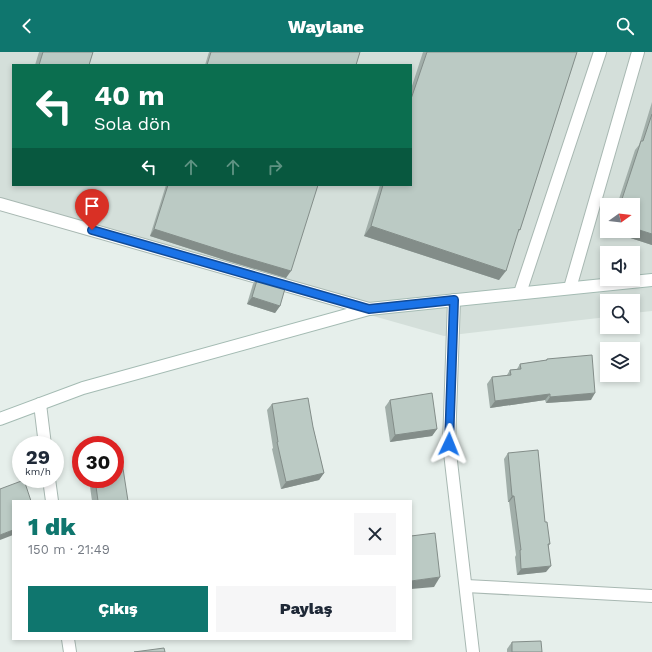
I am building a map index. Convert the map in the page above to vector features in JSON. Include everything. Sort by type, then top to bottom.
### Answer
[{"type":"street","points":[[520,293],[600,52]]},
{"type":"street","points":[[570,288],[638,52]]},
{"type":"street","points":[[0,204],[369,309]]},
{"type":"street","points":[[0,419],[83,388],[369,309],[652,280]]},
{"type":"street","points":[[454,300],[449,444],[473,652]]},
{"type":"street","points":[[40,404],[44,436]]},
{"type":"street","points":[[50,488],[52,500]]},
{"type":"street","points":[[466,586],[652,596]]},
{"type":"street","points":[[68,640],[70,652]]},
{"type":"shaded area","points":[[0,52],[652,52],[652,311],[640,312],[640,294],[600,294],[600,318],[444,336],[90,237],[0,210]]},
{"type":"building","points":[[43,52],[93,52],[89,64],[39,64]]},
{"type":"building","points":[[211,52],[360,52],[356,64],[207,64]]},
{"type":"building","points":[[427,52],[577,52],[506,271],[371,226],[383,186],[412,186],[412,96]]},
{"type":"building","points":[[652,114],[652,234],[640,230],[640,198],[622,198],[641,141],[643,141]]},
{"type":"building","points":[[168,186],[318,186],[291,271],[154,229]]},
{"type":"building","points":[[258,277],[286,285],[280,306],[252,297]]},
{"type":"building","points":[[592,355],[595,393],[550,397],[550,394],[495,401],[492,377],[511,375],[510,370],[521,369],[520,364],[547,359]]},
{"type":"building","points":[[432,393],[437,429],[395,435],[390,400]]},
{"type":"building","points":[[308,398],[324,473],[286,482],[277,442],[272,404]]},
{"type":"building","points":[[538,450],[545,522],[547,522],[550,544],[548,544],[551,566],[521,569],[521,550],[514,496],[512,496],[508,453]]},
{"type":"building","points":[[124,475],[128,500],[98,500],[96,488],[124,488]]},
{"type":"building","points":[[12,484],[12,488],[27,488],[31,500],[12,500],[12,530],[0,535],[0,489]]},
{"type":"building","points":[[435,533],[440,577],[412,581],[412,536]]},
{"type":"building","points":[[541,641],[542,652],[512,652],[512,642]]},
{"type":"building","points":[[164,648],[165,652],[134,652]]},
{"type":"route","points":[[92,230],[369,309],[454,300],[449,444]]}]
